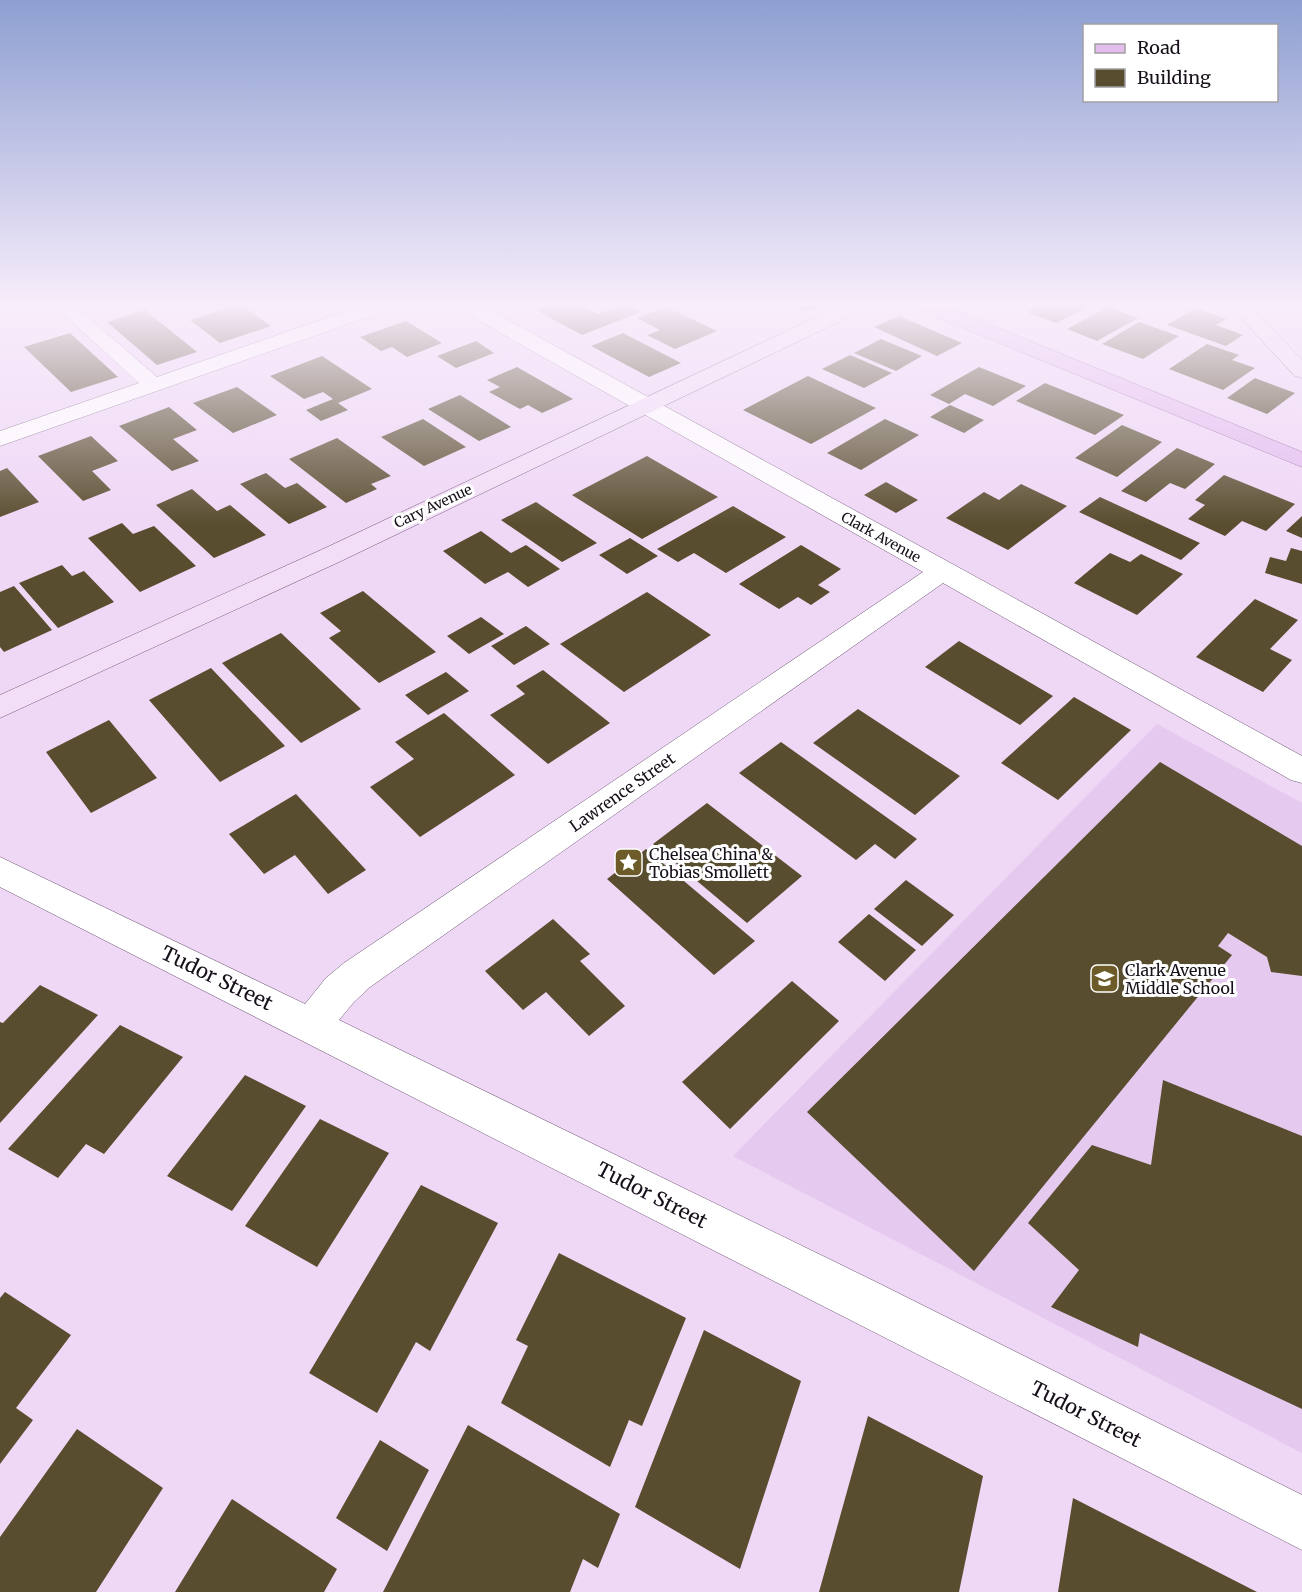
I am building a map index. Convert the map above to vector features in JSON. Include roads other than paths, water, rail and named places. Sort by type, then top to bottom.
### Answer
[{"type":"main road","name":"Cary Avenue","points":[[0,707],[330,556],[708,376]]},
{"type":"main road","points":[[1096,376],[1302,460]]},
{"type":"street","points":[[144,376],[154,385]]},
{"type":"street","points":[[0,439],[179,376]]},
{"type":"street","name":"Clark Avenue","points":[[592,376],[1302,771]]},
{"type":"street","name":"Lawrence Street","points":[[312,1025],[340,990],[357,975],[942,571]]},
{"type":"street","name":"Tudor Street","points":[[0,871],[312,1025],[1302,1523]]},
{"type":"place","name":"Chelsea China & Tobias Smollett","points":[[628,863]]},
{"type":"place","name":"Clark Avenue Middle School","points":[[1104,979]]}]
